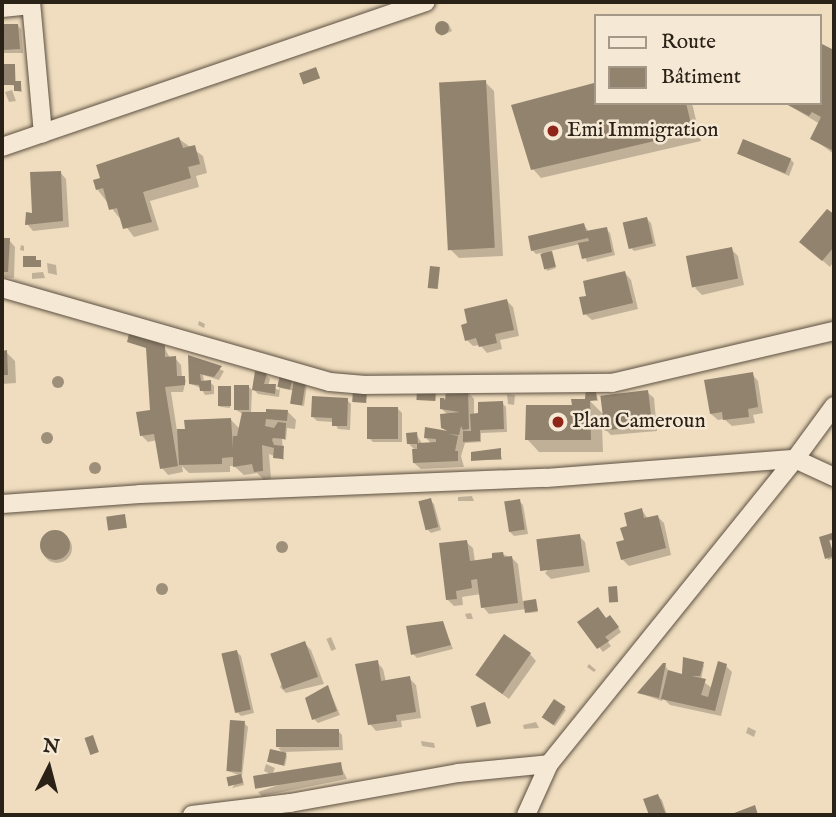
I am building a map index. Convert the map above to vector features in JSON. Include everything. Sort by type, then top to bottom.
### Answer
[{"type":"street","points":[[2,147],[426,2]]},
{"type":"street","points":[[2,8],[31,3],[43,133]]},
{"type":"street","points":[[2,288],[330,382],[365,385],[612,383],[834,331]]},
{"type":"street","points":[[526,815],[549,764],[795,459],[834,406]]},
{"type":"street","points":[[2,504],[140,494],[546,478],[795,459],[834,478]]},
{"type":"street","points":[[192,815],[290,803],[458,773],[549,764]]},
{"type":"building","points":[[439,21],[445,21],[449,28],[445,35],[439,35],[435,31],[435,25]]},
{"type":"building","points":[[2,24],[18,24],[20,49],[2,50]]},
{"type":"building","points":[[822,44],[834,50],[834,151],[810,139],[821,117],[812,112],[809,116],[788,105],[822,105]]},
{"type":"building","points":[[4,64],[15,64],[15,81],[21,81],[21,91],[14,91],[14,85],[4,85]]},
{"type":"building","points":[[316,67],[320,78],[303,84],[299,73]]},
{"type":"building","points":[[486,80],[495,248],[448,250],[439,82]]},
{"type":"building","points":[[594,83],[594,105],[686,105],[693,132],[531,170],[511,105]]},
{"type":"building","points":[[179,137],[183,148],[195,145],[200,164],[188,167],[191,178],[143,192],[152,222],[123,229],[117,208],[109,210],[103,188],[96,190],[93,180],[100,178],[96,165]]},
{"type":"building","points":[[743,139],[791,158],[785,173],[737,154]]},
{"type":"building","points":[[61,171],[63,221],[25,225],[26,212],[32,213],[30,172]]},
{"type":"building","points":[[827,209],[834,214],[834,247],[822,261],[799,242]]},
{"type":"building","points":[[647,217],[653,243],[629,249],[623,223]]},
{"type":"building","points":[[584,223],[586,231],[607,227],[612,252],[582,259],[578,243],[589,241],[588,238],[531,251],[528,236]]},
{"type":"building","points":[[2,238],[10,238],[8,272],[2,272]]},
{"type":"building","points":[[732,247],[738,278],[692,287],[686,256]]},
{"type":"building","points":[[552,251],[556,267],[544,269],[540,254]]},
{"type":"building","points":[[23,256],[36,256],[36,260],[41,260],[41,267],[23,267]]},
{"type":"building","points":[[430,266],[440,267],[438,289],[428,288]]},
{"type":"building","points":[[625,271],[633,303],[583,315],[579,297],[586,296],[583,281]]},
{"type":"building","points":[[507,299],[514,330],[495,334],[497,343],[479,347],[476,338],[465,341],[461,325],[467,323],[464,309]]},
{"type":"building","points":[[129,334],[165,345],[165,357],[176,356],[177,376],[185,376],[185,385],[165,387],[178,466],[160,469],[154,434],[140,436],[136,412],[150,410],[146,348],[127,342]]},
{"type":"building","points":[[7,350],[8,375],[2,375],[2,351]]},
{"type":"building","points":[[188,355],[222,366],[214,377],[200,374],[201,381],[211,380],[211,391],[200,391],[199,385],[189,384]]},
{"type":"building","points":[[255,371],[267,373],[264,384],[276,384],[275,394],[252,390]]},
{"type":"building","points":[[753,372],[758,407],[748,409],[749,417],[723,420],[722,412],[710,414],[704,380]]},
{"type":"building","points":[[280,375],[293,378],[290,390],[277,387]]},
{"type":"building","points":[[294,379],[306,381],[302,406],[290,404]]},
{"type":"building","points":[[234,385],[249,385],[249,410],[234,410]]},
{"type":"building","points":[[218,386],[231,386],[231,406],[218,406]]},
{"type":"building","name":"Plan Cameroun","points":[[595,387],[597,400],[590,401],[591,440],[525,440],[526,405],[572,405],[571,399],[585,399],[586,388]]},
{"type":"building","points":[[417,389],[436,390],[435,401],[416,400]]},
{"type":"building","points":[[353,390],[367,391],[366,403],[352,402]]},
{"type":"building","points":[[446,390],[468,390],[469,429],[463,430],[461,426],[459,435],[448,434],[458,436],[455,451],[458,451],[458,461],[413,463],[412,449],[417,449],[417,444],[407,444],[406,433],[417,432],[418,443],[436,442],[436,439],[424,438],[425,427],[448,431],[441,428],[440,414],[460,412],[440,409],[440,398],[445,401]]},
{"type":"building","points":[[648,390],[652,425],[605,431],[600,396]]},
{"type":"building","points":[[312,396],[348,398],[347,426],[332,426],[332,418],[311,417]]},
{"type":"building","points":[[503,401],[504,429],[480,430],[480,441],[463,442],[463,431],[471,431],[470,414],[478,413],[478,402]]},
{"type":"building","points":[[367,407],[398,407],[398,439],[367,439]]},
{"type":"building","points":[[266,409],[288,410],[287,421],[266,419],[265,426],[274,428],[278,422],[286,423],[285,439],[272,440],[274,445],[284,446],[283,459],[273,458],[274,448],[262,445],[263,471],[254,472],[252,464],[233,467],[233,457],[222,458],[222,464],[179,465],[177,429],[185,429],[184,420],[231,418],[233,449],[233,436],[237,436],[242,412],[266,412]]},
{"type":"building","points":[[501,448],[501,459],[471,461],[471,452]]},
{"type":"building","points":[[431,498],[438,527],[426,530],[418,501]]},
{"type":"building","points":[[520,499],[525,530],[509,532],[504,502]]},
{"type":"building","points":[[642,508],[644,518],[658,515],[666,548],[621,560],[616,542],[624,540],[620,528],[627,526],[624,513]]},
{"type":"building","points":[[125,514],[127,528],[108,531],[106,517]]},
{"type":"building","points":[[55,530],[66,534],[70,545],[66,556],[55,560],[44,556],[40,545],[44,534]]},
{"type":"building","points":[[832,533],[834,539],[829,540],[834,556],[825,559],[819,537]]},
{"type":"building","points":[[580,534],[584,566],[540,571],[536,539]]},
{"type":"building","points":[[467,540],[470,561],[492,558],[492,553],[503,552],[504,557],[512,556],[518,603],[481,608],[477,579],[471,580],[472,588],[456,591],[457,599],[446,600],[439,543]]},
{"type":"building","points":[[617,586],[618,602],[609,603],[608,587]]},
{"type":"building","points":[[536,599],[538,611],[525,613],[523,601]]},
{"type":"building","points":[[598,607],[606,618],[610,615],[619,627],[605,637],[609,641],[597,649],[577,622]]},
{"type":"building","points":[[443,621],[451,645],[411,655],[406,626]]},
{"type":"building","points":[[504,634],[531,653],[502,694],[475,675]]},
{"type":"building","points":[[305,641],[318,677],[283,689],[270,654]]},
{"type":"building","points":[[237,650],[251,709],[235,713],[221,654]]},
{"type":"building","points":[[683,657],[704,662],[700,676],[692,676],[706,679],[701,695],[708,697],[718,661],[727,664],[715,711],[661,699],[668,670],[682,674]]},
{"type":"building","points":[[378,660],[381,681],[410,676],[416,712],[396,715],[397,721],[368,725],[355,664]]},
{"type":"building","points":[[663,663],[666,663],[659,698],[637,693]]},
{"type":"building","points":[[328,685],[337,711],[312,720],[305,698]]},
{"type":"building","points":[[554,699],[566,707],[553,725],[542,717]]},
{"type":"building","points":[[485,702],[491,723],[477,727],[471,706]]},
{"type":"building","points":[[230,720],[245,721],[241,772],[226,771]]},
{"type":"building","points":[[276,729],[339,729],[339,747],[276,747]]},
{"type":"building","points":[[93,735],[99,752],[90,755],[84,738]]},
{"type":"building","points":[[270,749],[287,753],[284,765],[267,762]]},
{"type":"building","points":[[341,762],[343,775],[255,789],[253,776]]},
{"type":"building","points":[[241,774],[243,783],[228,786],[226,777]]},
{"type":"building","points":[[658,794],[666,815],[649,815],[643,799]]},
{"type":"building","points":[[755,805],[758,815],[729,815]]},
{"type":"place","name":"Emi Immigration","points":[[553,131]]},
{"type":"place","name":"Plan Cameroun","points":[[558,422]]}]
